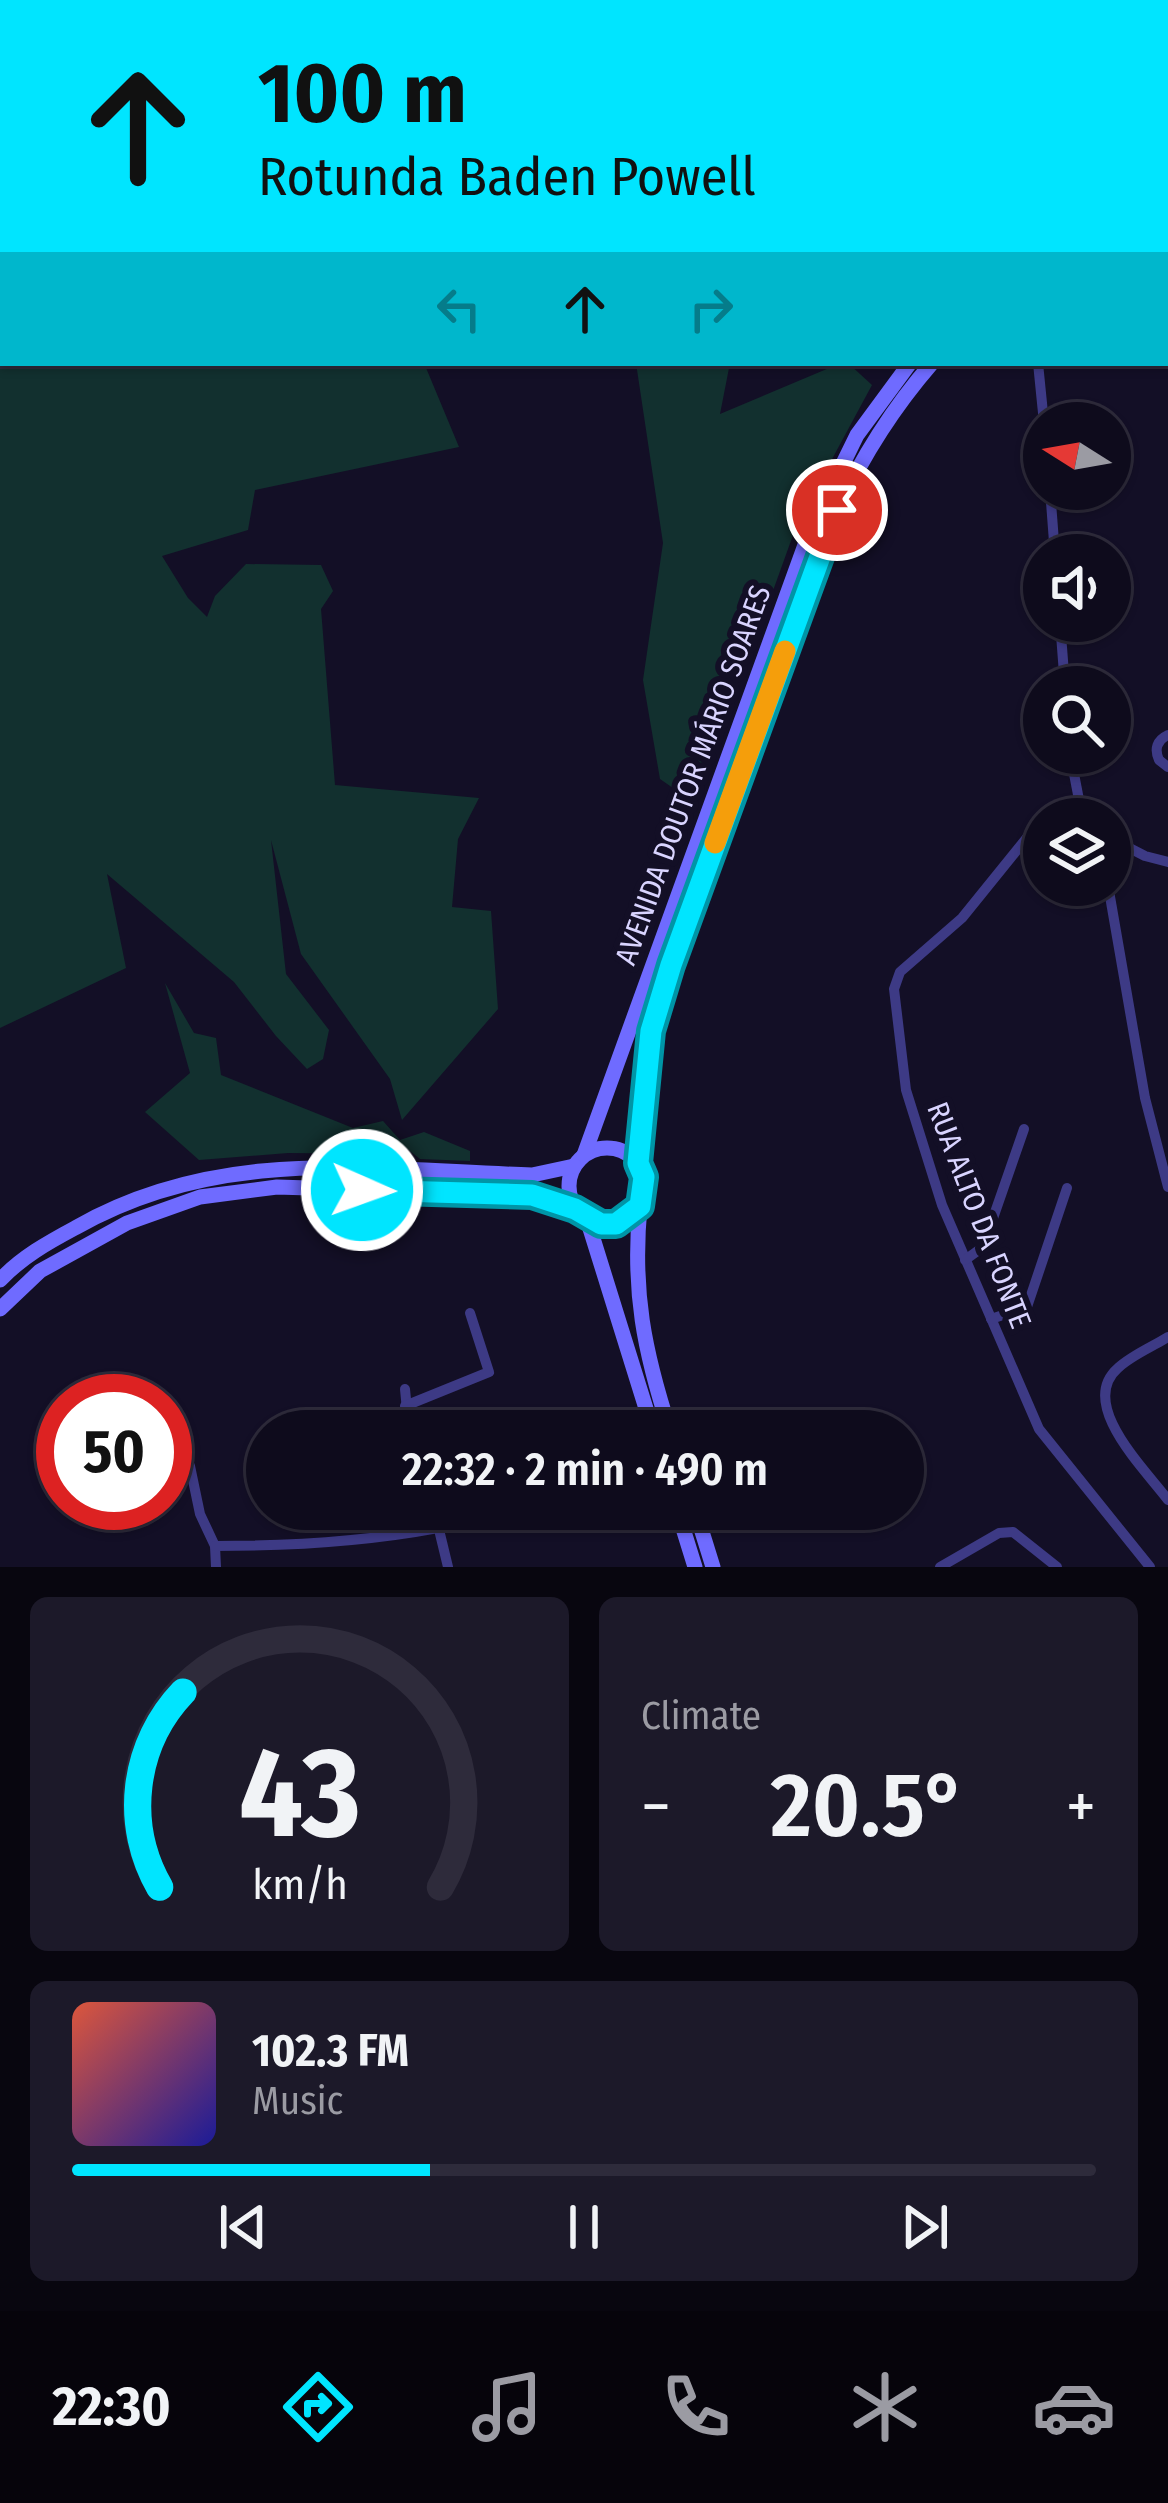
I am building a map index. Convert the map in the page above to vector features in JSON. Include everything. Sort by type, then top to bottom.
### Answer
[{"type":"main road","name":"AVENIDA DOUTOR MÁRIO SOARES","points":[[579,1160],[810,531],[857,435],[908,366]]},
{"type":"main road","name":"AVENIDA DOUTOR MÁRIO SOARES","points":[[638,1163],[651,1031],[826,536],[874,438],[930,366]]},
{"type":"main road","points":[[0,1280],[21,1258],[116,1204],[196,1178],[274,1168],[532,1175],[579,1160],[598,1148],[613,1148],[638,1163],[644,1177],[637,1293],[645,1354],[663,1410]]},
{"type":"main road","points":[[579,1160],[569,1195],[581,1214],[646,1410]]},
{"type":"main road","points":[[0,1309],[40,1271],[109,1232],[200,1197],[277,1187],[532,1195],[601,1224],[616,1224],[640,1206]]},
{"type":"main road","points":[[684,1530],[695,1567]]},
{"type":"main road","points":[[702,1530],[713,1567]]},
{"type":"street","points":[[1038,366],[1042,402]]},
{"type":"street","points":[[1168,735],[1156,750],[1168,766]]},
{"type":"street","name":"RUA ALTO DA FONTE","points":[[1023,843],[962,918],[900,972],[894,989],[906,1090],[942,1205],[1039,1429],[1150,1567]]},
{"type":"street","points":[[1131,849],[1168,862]]},
{"type":"street","points":[[1112,906],[1145,1098],[1168,1187]]},
{"type":"street","points":[[965,1260],[983,1247],[1024,1129]]},
{"type":"street","points":[[991,1319],[1027,1307],[1067,1188]]},
{"type":"street","points":[[405,1406],[489,1372],[470,1312]]},
{"type":"street","points":[[1168,1337],[1115,1370],[1104,1402],[1109,1421],[1168,1500]]},
{"type":"street","points":[[405,1389],[406,1410]]},
{"type":"street","points":[[192,1476],[200,1514],[215,1546],[216,1567]]},
{"type":"street","points":[[215,1546],[353,1542],[426,1530]]},
{"type":"street","points":[[439,1530],[448,1567]]},
{"type":"street","points":[[940,1567],[999,1533],[1013,1532],[1057,1567]]},
{"type":"green space","points":[[0,366],[425,366],[459,447],[255,490],[248,530],[162,556],[188,598],[207,617],[215,596],[246,564],[321,565],[333,591],[321,609],[335,785],[479,798],[458,839],[452,907],[491,911],[498,1009],[402,1120],[390,1079],[301,954],[271,840],[286,974],[329,1030],[323,1059],[307,1069],[234,982],[107,874],[126,968],[0,1028]]},
{"type":"green space","points":[[636,366],[729,366],[720,414],[834,366],[851,366],[872,385],[797,524],[761,624],[730,633],[723,733],[682,837],[660,836],[673,788],[660,779],[643,680],[663,543]]},
{"type":"green space","points":[[165,983],[194,1033],[216,1038],[221,1075],[353,1128],[383,1121],[400,1140],[424,1132],[470,1151],[470,1161],[420,1159],[400,1143],[390,1154],[288,1153],[199,1160],[145,1112],[190,1073]]},
{"type":"slow traffic","points":[[715,843],[785,651]]},
{"type":"route","points":[[362,1190],[532,1195],[575,1209],[601,1224],[616,1224],[640,1206],[645,1192],[638,1163],[651,1031],[837,510]]}]
